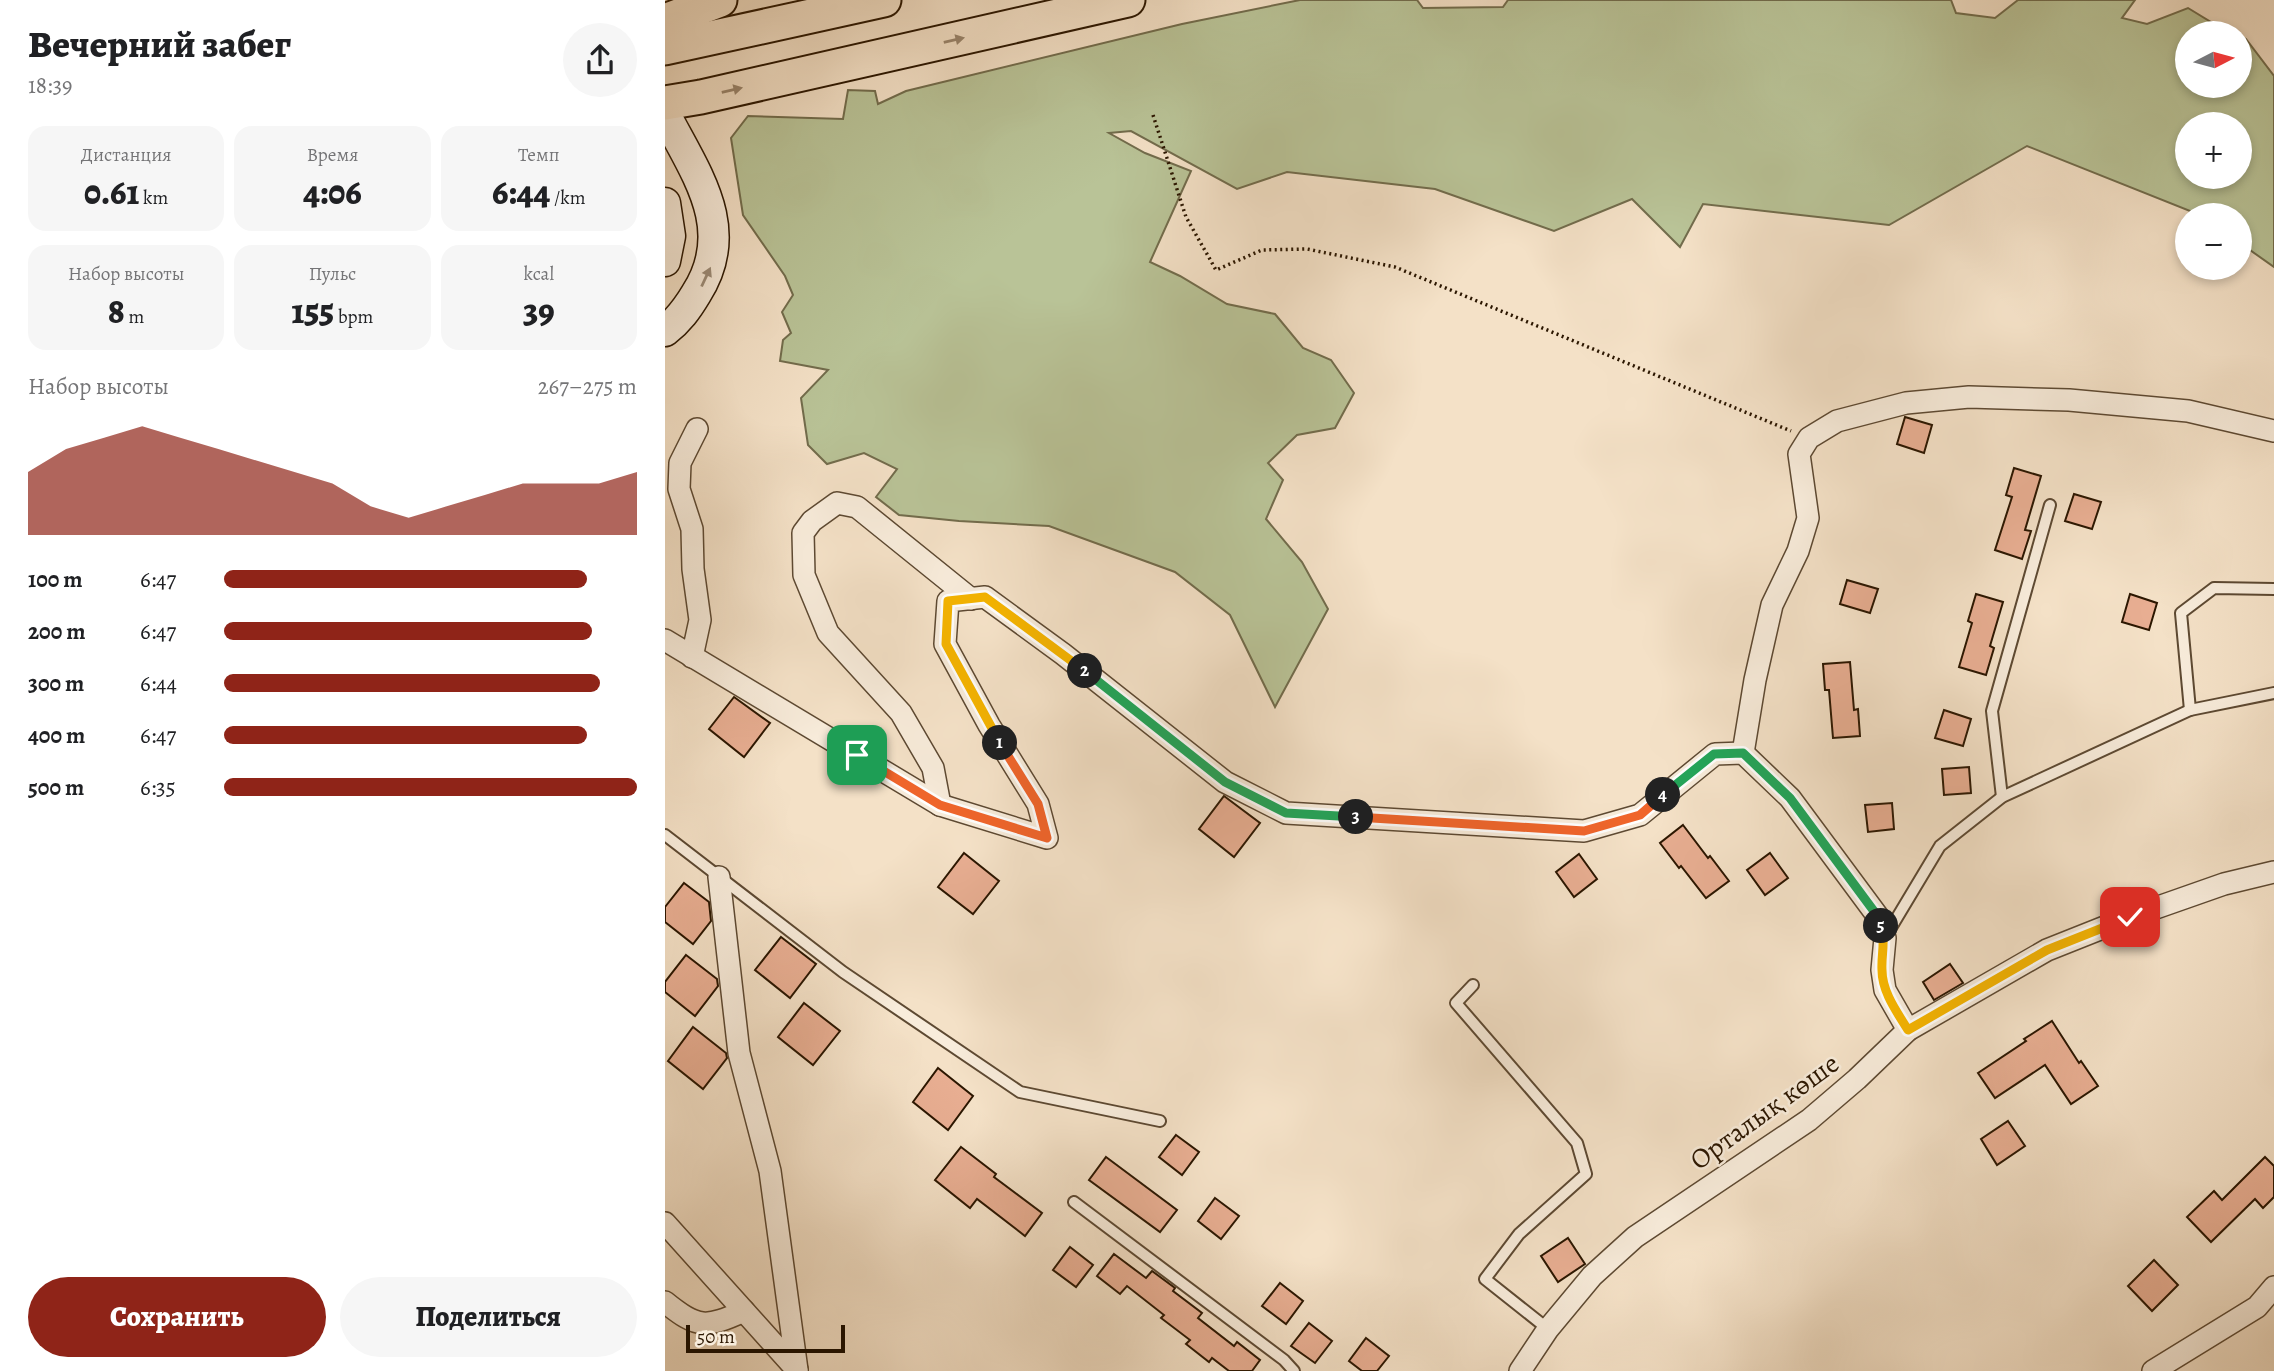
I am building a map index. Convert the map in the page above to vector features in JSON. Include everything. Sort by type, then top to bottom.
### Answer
[{"type":"main road","points":[[665,21],[720,0]]},
{"type":"main road","points":[[665,48],[884,0]]},
{"type":"main road","points":[[665,103],[1128,0]]},
{"type":"main road","points":[[665,114],[704,188],[712,209],[715,238],[712,263],[701,288],[681,319],[665,331]]},
{"type":"main road","points":[[665,203],[670,236],[665,261]]},
{"type":"street","points":[[1743,753],[1755,680],[1772,606],[1798,551],[1808,518],[1799,454],[1809,438],[1837,421],[1906,403],[1969,397],[2069,400],[2188,411],[2274,430]]},
{"type":"street","points":[[692,657],[700,620],[693,569],[692,528],[678,489],[680,463],[697,429]]},
{"type":"street","points":[[940,805],[933,768],[901,713],[828,633],[804,575],[803,533],[813,521],[837,503],[857,507],[971,599]]},
{"type":"street","points":[[665,640],[940,805],[1047,838],[1038,804],[989,725],[946,644],[948,601],[985,597],[1063,654],[1225,782],[1286,813],[1584,831],[1640,815],[1714,754],[1743,753],[1790,798],[1879,918],[1885,938],[1882,970],[1885,990],[1908,1030]]},
{"type":"street","name":"Орталық көше","points":[[1520,1371],[1548,1329],[1592,1276],[1635,1237],[1809,1120],[1908,1030],[2047,950],[2224,884],[2274,872]]},
{"type":"street","points":[[719,877],[739,1054],[770,1171],[798,1370]]},
{"type":"street","points":[[665,1223],[798,1370]]},
{"type":"street","points":[[2153,1371],[2257,1307],[2274,1287]]},
{"type":"street","points":[[665,1302],[685,1319],[696,1322],[719,1322],[744,1311]]},
{"type":"lane","points":[[2002,797],[1992,711],[2050,505]]},
{"type":"lane","points":[[2190,710],[2181,613],[2214,588],[2274,589]]},
{"type":"lane","points":[[1885,938],[1940,846],[2002,797],[2190,710],[2274,692]]},
{"type":"lane","points":[[665,835],[843,972],[1020,1092],[1160,1121]]},
{"type":"lane","points":[[1473,985],[1456,1003],[1577,1143],[1586,1174],[1519,1234],[1485,1279],[1548,1329]]},
{"type":"lane","points":[[1074,1202],[1285,1360],[1294,1371]]},
{"type":"path","points":[[1153,115],[1186,217],[1216,270],[1262,250],[1307,249],[1395,267],[1809,438]]},
{"type":"green space","points":[[1300,0],[1417,0],[1423,8],[1503,7],[1508,0],[1951,0],[1956,13],[1995,18],[2018,0],[2135,0],[2122,18],[2147,24],[2188,8],[2209,21],[2175,21],[2175,98],[2252,98],[2252,47],[2274,76],[2274,267],[2252,251],[2252,203],[2175,205],[2027,146],[1889,225],[1703,204],[1680,247],[1632,199],[1554,231],[1435,189],[1287,172],[1237,189],[1131,131],[1109,133],[1145,153],[1191,171],[1150,262],[1227,304],[1275,314],[1303,348],[1331,360],[1354,393],[1335,428],[1297,435],[1268,463],[1283,480],[1266,519],[1302,562],[1328,609],[1275,707],[1230,615],[1175,572],[1049,526],[899,515],[876,497],[897,469],[864,453],[827,464],[808,445],[801,398],[828,370],[780,361],[783,340],[791,333],[782,312],[793,295],[785,276],[743,215],[731,138],[748,116],[843,119],[848,90],[875,91],[878,104],[906,91],[1182,24]]},
{"type":"building","points":[[1905,417],[1932,425],[1924,453],[1897,444]]},
{"type":"building","points":[[2014,468],[2041,476],[2025,530],[2031,531],[2022,559],[1995,550],[2012,497],[2006,495]]},
{"type":"building","points":[[2074,494],[2101,502],[2092,529],[2065,521]]},
{"type":"building","points":[[1847,580],[1878,589],[1870,613],[1840,604]]},
{"type":"building","points":[[1976,594],[2003,602],[1990,646],[1994,648],[1986,675],[1959,667],[1972,623],[1968,621]]},
{"type":"building","points":[[2130,594],[2157,603],[2149,630],[2122,622]]},
{"type":"building","points":[[1850,662],[1854,710],[1858,709],[1860,736],[1833,738],[1829,690],[1825,690],[1823,664]]},
{"type":"building","points":[[734,697],[770,723],[744,757],[709,729]]},
{"type":"building","points":[[1944,710],[1971,719],[1963,746],[1935,738]]},
{"type":"building","points":[[1969,767],[1971,793],[1944,795],[1942,769]]},
{"type":"building","points":[[1224,796],[1260,823],[1234,857],[1199,829]]},
{"type":"building","points":[[1892,803],[1894,829],[1868,832],[1865,805]]},
{"type":"building","points":[[1683,825],[1729,881],[1706,898],[1660,843]]},
{"type":"building","points":[[964,853],[999,881],[973,914],[938,887]]},
{"type":"building","points":[[1770,853],[1788,878],[1765,895],[1747,870]]},
{"type":"building","points":[[1579,854],[1597,879],[1574,897],[1556,872]]},
{"type":"building","points":[[684,883],[709,902],[711,921],[693,944],[665,922],[665,907]]},
{"type":"building","points":[[781,937],[816,964],[790,998],[755,970]]},
{"type":"building","points":[[686,955],[717,979],[718,986],[695,1016],[665,992],[665,982]]},
{"type":"building","points":[[1950,964],[1963,983],[1934,1000],[1923,982]]},
{"type":"building","points":[[804,1003],[840,1031],[813,1065],[778,1037]]},
{"type":"building","points":[[2052,1021],[2079,1063],[2081,1061],[2098,1086],[2071,1104],[2045,1065],[1995,1098],[1978,1073]]},
{"type":"building","points":[[693,1027],[726,1053],[727,1058],[703,1089],[668,1061]]},
{"type":"building","points":[[938,1068],[973,1096],[948,1130],[913,1102]]},
{"type":"building","points":[[2008,1121],[2025,1146],[1997,1165],[1981,1139]]},
{"type":"building","points":[[1176,1135],[1199,1152],[1182,1175],[1159,1157]]},
{"type":"building","points":[[961,1147],[996,1174],[994,1177],[1042,1213],[1025,1236],[977,1199],[970,1208],[935,1180]]},
{"type":"building","points":[[1106,1157],[1177,1210],[1160,1232],[1089,1180]]},
{"type":"building","points":[[2265,1157],[2274,1166],[2274,1197],[2263,1208],[2255,1199],[2211,1242],[2187,1217],[2214,1191],[2222,1200]]},
{"type":"building","points":[[1215,1198],[1239,1216],[1221,1239],[1198,1221]]},
{"type":"building","points":[[1568,1238],[1585,1264],[1558,1282],[1541,1256]]},
{"type":"building","points":[[1070,1247],[1093,1265],[1076,1287],[1053,1270]]},
{"type":"building","points":[[1114,1254],[1146,1278],[1152,1271],[1202,1313],[1198,1318],[1234,1346],[1237,1342],[1260,1360],[1252,1371],[1229,1371],[1212,1358],[1209,1362],[1186,1344],[1190,1340],[1161,1318],[1164,1315],[1127,1286],[1120,1294],[1097,1276]]},
{"type":"building","points":[[2154,1260],[2178,1285],[2152,1311],[2128,1286]]},
{"type":"building","points":[[1280,1283],[1303,1301],[1286,1324],[1262,1306]]},
{"type":"building","points":[[1309,1323],[1332,1341],[1315,1363],[1291,1346]]},
{"type":"building","points":[[1366,1338],[1389,1356],[1377,1371],[1362,1371],[1349,1361]]},
{"type":"route","points":[[857,755],[940,805],[1047,838],[1038,804],[989,725],[946,644],[948,601],[985,597],[1063,654],[1225,782],[1286,813],[1584,831],[1640,815],[1714,754],[1743,753],[1790,798],[1879,918],[1885,938],[1882,970],[1885,990],[1908,1030],[2047,950],[2130,917]]}]
